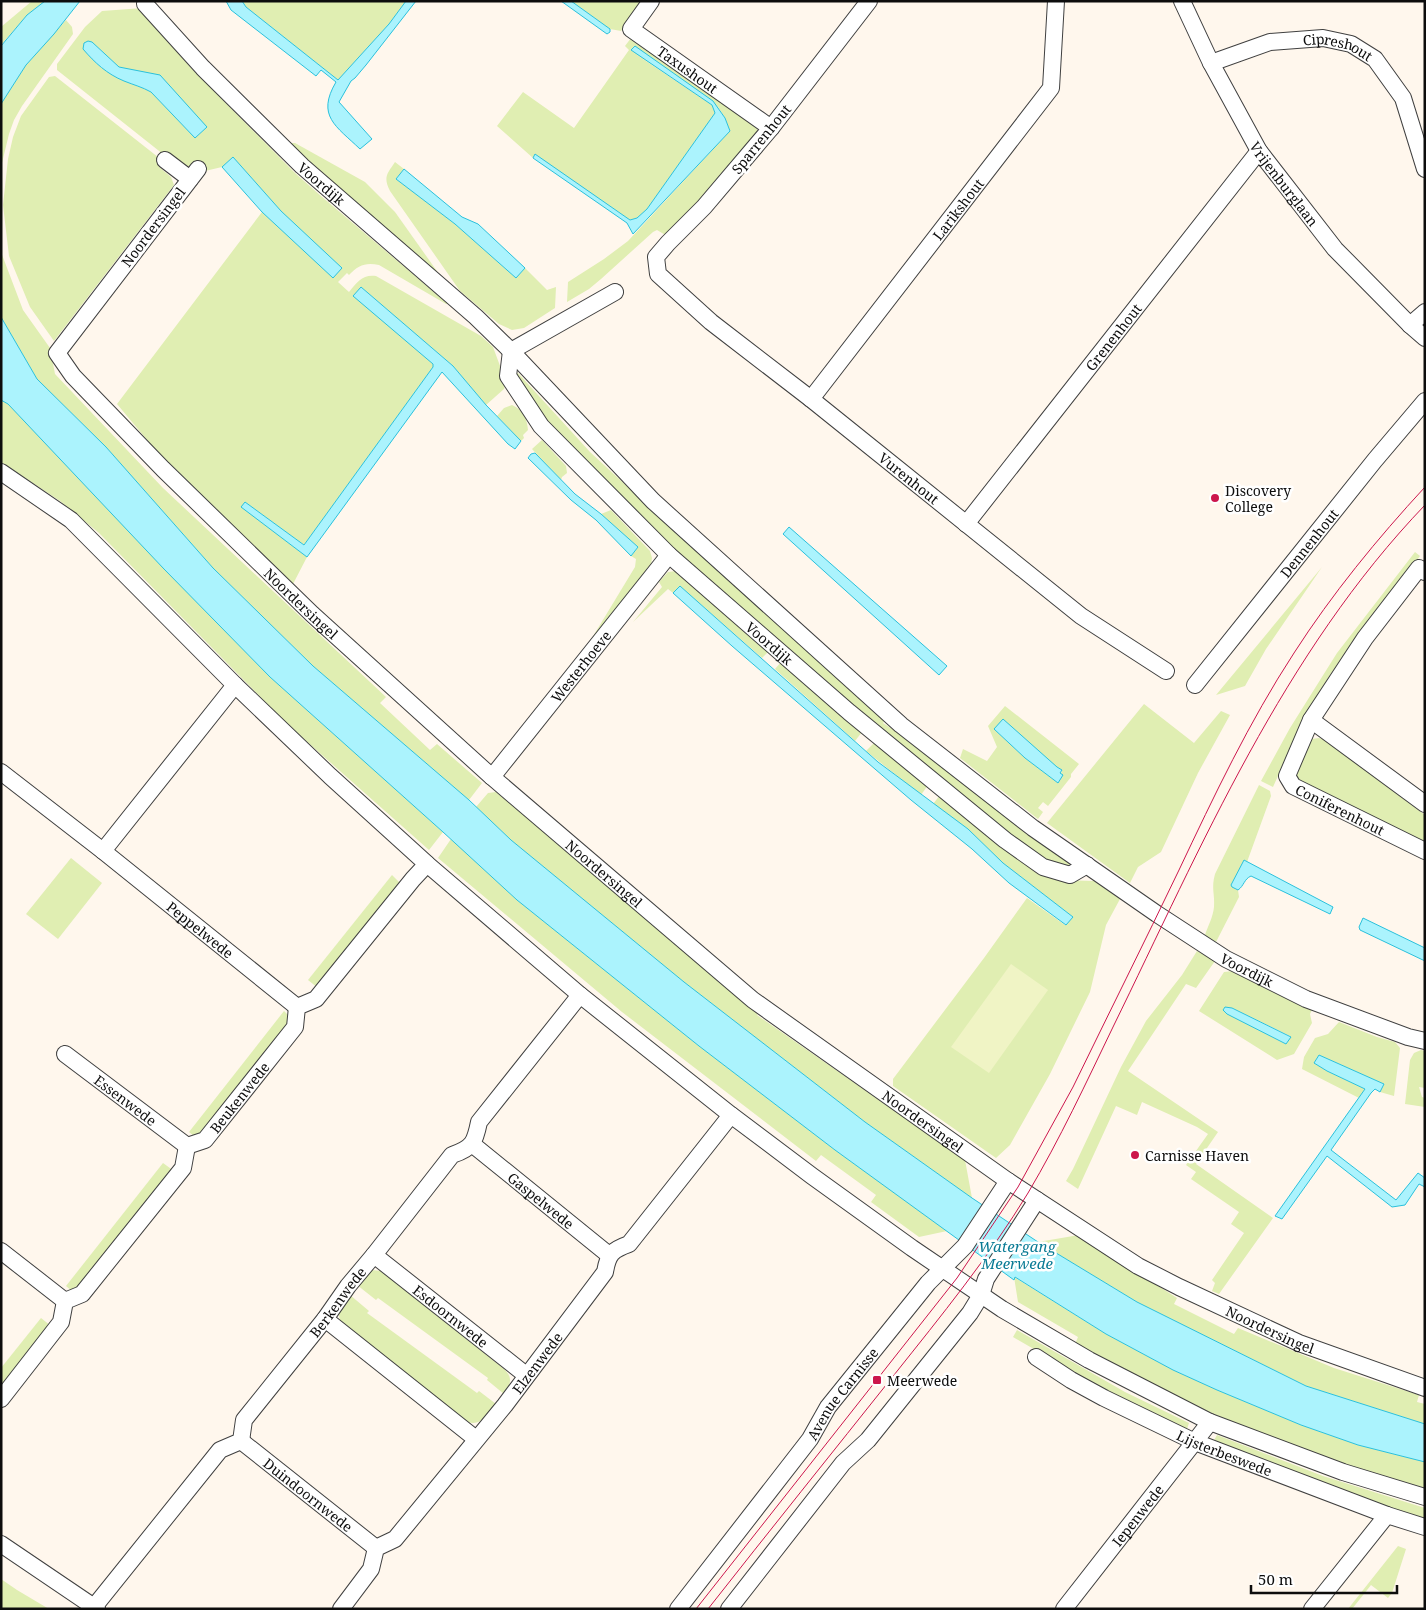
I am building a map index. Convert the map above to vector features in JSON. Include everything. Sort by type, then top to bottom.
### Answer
[{"type":"street","name":"Taxushout","points":[[651,1],[631,29],[771,128]]},
{"type":"street","name":"Sparrenhout","points":[[658,274],[656,257],[668,242],[704,207],[771,128],[869,1]]},
{"type":"street","name":"Larikshout","points":[[811,399],[1051,88],[1056,1]]},
{"type":"street","name":"Vrijenburglaan","points":[[1182,1],[1211,63],[1259,151],[1335,249],[1425,338]]},
{"type":"street","name":"Voordijk","points":[[145,4],[203,68],[302,166],[470,312],[511,351],[653,501],[901,725],[1033,828],[1226,959],[1306,999],[1408,1037],[1425,1041]]},
{"type":"street","name":"Cipreshout","points":[[1211,63],[1270,42],[1323,38],[1351,44],[1375,59],[1403,98],[1425,169]]},
{"type":"street","name":"Grenenhout","points":[[966,524],[1259,151]]},
{"type":"street","name":"Noordersingel","points":[[165,160],[194,174],[57,353],[73,376],[170,476],[312,614],[492,777],[752,1000],[1008,1181],[1138,1266],[1300,1343],[1425,1388]]},
{"type":"street","name":"Vurenhout","points":[[658,274],[711,322],[811,399],[1081,616],[1166,671]]},
{"type":"street","points":[[511,351],[615,292]]},
{"type":"street","points":[[1410,324],[1425,312]]},
{"type":"street","name":"Voordijk","points":[[511,351],[508,376],[541,426],[669,555],[849,712],[1005,840],[1043,867],[1070,875],[1087,865]]},
{"type":"street","name":"Dennenhout","points":[[1195,685],[1375,460],[1425,401]]},
{"type":"street","points":[[1,472],[71,520],[235,685],[330,776],[427,864],[580,995],[731,1115],[812,1176],[981,1295],[1089,1360],[1210,1422],[1343,1472],[1425,1497]]},
{"type":"street","name":"Westerhoeve","points":[[492,777],[669,555]]},
{"type":"street","name":"Coniferenhout","points":[[1425,572],[1419,568],[1364,638],[1311,720],[1287,776],[1293,786],[1425,851]]},
{"type":"street","points":[[103,851],[235,685]]},
{"type":"street","points":[[1311,720],[1425,804]]},
{"type":"street","name":"Peppelwede","points":[[1,772],[103,851],[297,1007]]},
{"type":"street","points":[[297,1007],[316,999],[427,864]]},
{"type":"street","points":[[472,1144],[475,1140],[479,1122],[580,995]]},
{"type":"street","name":"Beukenwede","points":[[187,1146],[205,1140],[295,1028],[297,1007]]},
{"type":"street","name":"Essenwede","points":[[65,1054],[187,1146]]},
{"type":"street","points":[[609,1255],[629,1244],[731,1115]]},
{"type":"street","name":"Gaspelwede","points":[[472,1144],[609,1255]]},
{"type":"street","name":"Berkenwede","points":[[241,1441],[244,1420],[325,1320],[348,1286],[374,1256],[452,1154],[461,1152],[472,1144]]},
{"type":"street","points":[[64,1301],[82,1294],[183,1168],[187,1146]]},
{"type":"street","name":"Avenue Carnisse","points":[[678,1609],[810,1439],[828,1407],[923,1288],[965,1246],[1008,1181]]},
{"type":"street","points":[[729,1609],[843,1463],[868,1440],[970,1313],[981,1295],[986,1279],[1037,1200]]},
{"type":"street","points":[[1,1251],[64,1301]]},
{"type":"street","name":"Elzenwede","points":[[376,1548],[395,1539],[505,1405],[605,1272],[609,1255]]},
{"type":"street","name":"Esdoornwede","points":[[374,1256],[526,1375]]},
{"type":"street","points":[[1,1399],[61,1322],[64,1301]]},
{"type":"street","points":[[325,1320],[476,1439]]},
{"type":"street","name":"Lijsterbeswede","points":[[1036,1357],[1071,1380],[1104,1398],[1195,1442],[1387,1515],[1425,1527]]},
{"type":"street","name":"Iepenwede","points":[[1064,1609],[1210,1422]]},
{"type":"street","points":[[1,1544],[96,1608],[220,1450],[241,1441]]},
{"type":"street","name":"Duindoornwede","points":[[241,1441],[376,1548]]},
{"type":"street","points":[[1315,1608],[1387,1515]]},
{"type":"street","points":[[341,1609],[371,1569],[376,1548]]},
{"type":"green space","points":[[32,1],[45,1],[27,15],[1,45],[1,27]]},
{"type":"green space","points":[[242,1],[406,1],[389,24],[338,80],[246,7]]},
{"type":"green space","points":[[571,1],[642,1],[621,31],[610,29]]},
{"type":"green space","points":[[143,8],[156,27],[191,68],[295,173],[448,304],[379,265],[362,265],[349,275],[347,273],[338,282],[349,292],[367,276],[376,276],[481,336],[493,347],[506,382],[504,389],[486,405],[453,366],[361,287],[433,364],[433,367],[304,545],[245,502],[242,507],[307,557],[293,584],[153,447],[117,404],[262,212],[333,277],[281,211],[233,157],[222,167],[205,171],[192,165],[182,168],[57,70],[57,64],[85,27],[102,11]],"holes":[[[92,42],[119,67],[206,128],[195,138],[151,92],[113,75],[83,49]]]},
{"type":"green space","points":[[66,20],[72,27],[73,34],[14,120],[1,167],[1,104],[26,65]]},
{"type":"green space","points":[[631,38],[757,126],[757,132],[755,138],[667,236],[657,230],[653,232],[589,289],[567,302],[568,282],[628,241],[730,131],[718,107],[631,51],[712,105],[715,113],[647,209],[637,218],[630,220],[535,155],[533,158],[497,126],[523,92],[574,128],[629,50],[625,46]]},
{"type":"green space","points":[[55,76],[163,161],[159,167],[171,177],[174,185],[54,341],[30,307],[9,256],[3,205],[8,159],[13,137],[21,116],[49,77]]},
{"type":"green space","points":[[289,143],[295,143],[365,182],[395,212],[439,274],[343,193]]},
{"type":"green space","points":[[395,162],[404,169],[396,179],[455,224],[516,278],[525,268],[547,290],[556,287],[555,308],[524,328],[512,330],[499,324],[460,291],[390,191],[386,179]]},
{"type":"green space","points":[[1,252],[23,310],[50,348],[55,374],[163,488],[386,697],[380,703],[430,750],[437,744],[482,783],[469,800],[313,666],[213,568],[106,447],[37,379],[1,317]]},
{"type":"green space","points":[[516,373],[590,452],[886,719],[883,723],[1070,864],[1069,866],[1049,864],[982,816],[679,557],[543,418]]},
{"type":"green space","points":[[1,400],[8,404],[270,677],[443,832],[429,850],[287,724],[99,533],[60,501],[1,462]]},
{"type":"green space","points":[[512,405],[522,412],[527,422],[528,430],[523,435],[524,438],[521,441],[497,416],[504,408]]},
{"type":"green space","points":[[542,440],[566,466],[567,473],[561,480],[532,449]]},
{"type":"green space","points":[[611,510],[650,551],[651,565],[592,638],[635,567],[636,559],[631,556],[638,547],[601,514]]},
{"type":"green space","points":[[1415,552],[1420,556],[1355,639],[1320,691],[1301,726],[1273,787],[1261,781],[1290,728],[1337,653]]},
{"type":"green space","points":[[1322,567],[1266,649],[1245,686],[1216,695]]},
{"type":"green space","points":[[676,571],[770,650],[762,658],[680,586],[673,593],[668,589],[633,622],[662,587],[659,582],[668,572]]},
{"type":"green space","points":[[782,661],[862,732],[855,741],[775,669]]},
{"type":"green space","points":[[1144,704],[1194,743],[1221,711],[1230,715],[1198,773],[1161,852],[1138,867],[1130,883],[1047,823]]},
{"type":"green space","points":[[1005,706],[1079,764],[1048,806],[1043,802],[1038,808],[1043,812],[1038,819],[960,758],[963,749],[987,761],[997,747],[988,726]],"holes":[[[994,729],[1062,770],[1058,783],[1025,758]]]},
{"type":"green space","points":[[1319,738],[1325,740],[1425,815],[1425,844],[1302,783],[1297,777],[1296,770],[1311,739]]},
{"type":"green space","points":[[875,742],[928,785],[921,795],[866,751]]},
{"type":"green space","points":[[1259,785],[1270,791],[1271,796],[1235,889],[1238,890],[1239,897],[1216,942],[1205,935],[1212,918],[1215,874]]},
{"type":"green space","points":[[496,792],[760,1010],[757,1015],[965,1160],[972,1198],[865,1122],[684,982],[511,840],[476,807],[488,793]]},
{"type":"green space","points":[[940,795],[1060,880],[1094,881],[1120,899],[1106,925],[1090,992],[1050,1074],[1010,1145],[996,1158],[893,1086],[893,1079],[1027,898],[1065,925],[1073,917],[1003,863],[968,829],[933,804]]},
{"type":"green space","points":[[451,839],[517,900],[699,1046],[835,1150],[947,1231],[919,1237],[871,1202],[876,1195],[821,1155],[816,1161],[622,1012],[438,858]]},
{"type":"green space","points":[[71,858],[102,883],[58,939],[26,914]]},
{"type":"green space","points":[[392,875],[401,884],[318,988],[308,980]]},
{"type":"green space","points":[[1197,951],[1215,961],[1196,988],[1186,984],[1128,1071],[1218,1132],[1196,1164],[1273,1218],[1219,1294],[1212,1291],[1215,1283],[1212,1280],[1244,1233],[1231,1224],[1239,1212],[1191,1179],[1196,1172],[1186,1165],[1208,1134],[1142,1102],[1137,1115],[1116,1106],[1078,1189],[1066,1181],[1121,1067],[1146,1021],[1182,975]]},
{"type":"green space","points":[[1011,964],[1048,990],[989,1073],[951,1047]]},
{"type":"green space","points":[[1233,971],[1262,987],[1312,1010],[1310,1014],[1312,1023],[1294,1054],[1277,1060],[1199,1011],[1224,972]],"holes":[[[1232,1008],[1290,1036],[1286,1044],[1223,1010]]]},
{"type":"green space","points":[[284,1011],[290,1017],[289,1025],[203,1135],[195,1137],[189,1132]]},
{"type":"green space","points":[[1339,1022],[1395,1042],[1400,1048],[1394,1096],[1380,1092],[1384,1084],[1319,1055],[1314,1063],[1365,1089],[1359,1098],[1302,1069],[1304,1057],[1315,1038],[1328,1034]]},
{"type":"green space","points":[[1421,1050],[1425,1051],[1425,1088],[1419,1087],[1422,1097],[1425,1098],[1425,1107],[1405,1104],[1410,1060],[1414,1053]]},
{"type":"green space","points":[[163,1163],[174,1171],[81,1287],[72,1291],[66,1286]]},
{"type":"green space","points":[[1079,1235],[1177,1298],[1174,1304],[1234,1334],[1238,1328],[1334,1368],[1419,1395],[1417,1402],[1425,1404],[1425,1424],[1306,1386],[1137,1302],[1038,1242]]},
{"type":"green space","points":[[372,1270],[381,1271],[504,1369],[509,1375],[510,1381],[504,1394],[487,1380],[488,1378],[378,1298],[376,1300],[357,1285]]},
{"type":"green space","points":[[1014,1277],[1106,1334],[1173,1370],[1217,1390],[1301,1425],[1358,1445],[1425,1462],[1425,1488],[1337,1461],[1273,1438],[1229,1421],[1140,1378],[1075,1344],[1078,1337],[1018,1302]]},
{"type":"green space","points":[[350,1295],[369,1311],[367,1313],[477,1393],[479,1391],[496,1404],[478,1422],[474,1423],[464,1420],[340,1320],[338,1312]]},
{"type":"green space","points":[[41,1318],[51,1326],[1,1389],[1,1368]]},
{"type":"green space","points":[[1017,1330],[1125,1392],[1189,1423],[1187,1429],[1103,1389],[1013,1337]]},
{"type":"green space","points":[[1217,1435],[1323,1476],[1425,1508],[1425,1519],[1392,1509],[1213,1442]]},
{"type":"green space","points":[[1398,1546],[1406,1549],[1392,1593],[1388,1598],[1371,1585],[1352,1609],[1348,1609]]},
{"type":"green space","points":[[1,1579],[17,1590],[49,1609],[1,1609]]},
{"type":"water","points":[[45,1],[80,1],[26,65],[1,104],[1,46],[27,15]]},
{"type":"water","points":[[226,1],[242,1],[246,7],[338,80],[389,24],[406,1],[416,1],[366,65],[351,81],[339,102],[372,139],[360,149],[343,134],[332,120],[328,112],[328,104],[330,94],[336,82],[321,70],[316,76],[231,10]]},
{"type":"water","points":[[561,1],[571,1],[610,29],[610,32],[607,34]]},
{"type":"water","points":[[92,42],[119,67],[160,75],[207,127],[195,138],[151,92],[118,78],[97,63],[83,49],[84,43]]},
{"type":"water","points":[[635,46],[713,101],[725,118],[730,131],[633,234],[627,223],[533,158],[535,154],[630,220],[637,218],[647,209],[715,113],[712,105],[631,50]]},
{"type":"water","points":[[233,157],[281,211],[342,268],[333,278],[262,212],[222,167]]},
{"type":"water","points":[[404,169],[462,217],[478,224],[525,268],[516,278],[455,224],[396,179]]},
{"type":"water","points":[[361,287],[453,366],[486,405],[521,441],[515,449],[508,444],[442,372],[307,557],[241,507],[245,502],[304,545],[433,367],[433,364],[353,296]]},
{"type":"water","name":"Watergang Meerwede","points":[[1,317],[37,379],[106,447],[213,568],[313,666],[469,800],[511,840],[684,982],[865,1122],[972,1198],[1038,1242],[1137,1302],[1306,1386],[1425,1424],[1425,1462],[1358,1445],[1301,1425],[1217,1390],[1173,1370],[1106,1334],[1015,1277],[1014,1280],[835,1150],[699,1046],[517,900],[270,677],[164,569],[8,404],[1,400]]},
{"type":"water","points":[[535,453],[575,494],[638,547],[631,556],[596,520],[571,500],[528,458],[531,454]]},
{"type":"water","points":[[789,527],[947,666],[939,675],[783,534]]},
{"type":"water","points":[[680,586],[878,762],[968,829],[1003,863],[1073,917],[1066,925],[1009,883],[972,849],[911,800],[732,646],[673,593]]},
{"type":"water","points":[[1003,719],[1062,770],[1060,773],[1063,775],[1058,783],[1025,758],[994,729]]},
{"type":"water","points":[[1244,860],[1333,907],[1330,914],[1251,876],[1238,890],[1232,887],[1231,885]]},
{"type":"water","points":[[1363,918],[1425,948],[1425,961],[1360,930],[1359,927]]},
{"type":"water","points":[[1225,1007],[1232,1008],[1291,1037],[1286,1044],[1227,1014],[1223,1010]]},
{"type":"water","points":[[1319,1055],[1384,1084],[1380,1092],[1375,1089],[1371,1093],[1331,1150],[1396,1200],[1418,1173],[1425,1178],[1425,1187],[1419,1184],[1405,1205],[1392,1207],[1327,1156],[1282,1219],[1275,1216],[1365,1089],[1314,1063]]},
{"type":"tram line","points":[[696,1609],[957,1278],[1018,1187],[1073,1087],[1219,787],[1262,706],[1294,653],[1339,588],[1425,487]]},
{"type":"tram line","points":[[708,1609],[947,1308],[1013,1217],[1040,1173],[1072,1111],[1213,821],[1287,687],[1329,623],[1374,562],[1425,505]]},
{"type":"place","name":"Discovery College","points":[[1215,498]]},
{"type":"place","name":"Carnisse Haven","points":[[1135,1155]]},
{"type":"place","name":"Meerwede","points":[[877,1380]]}]
